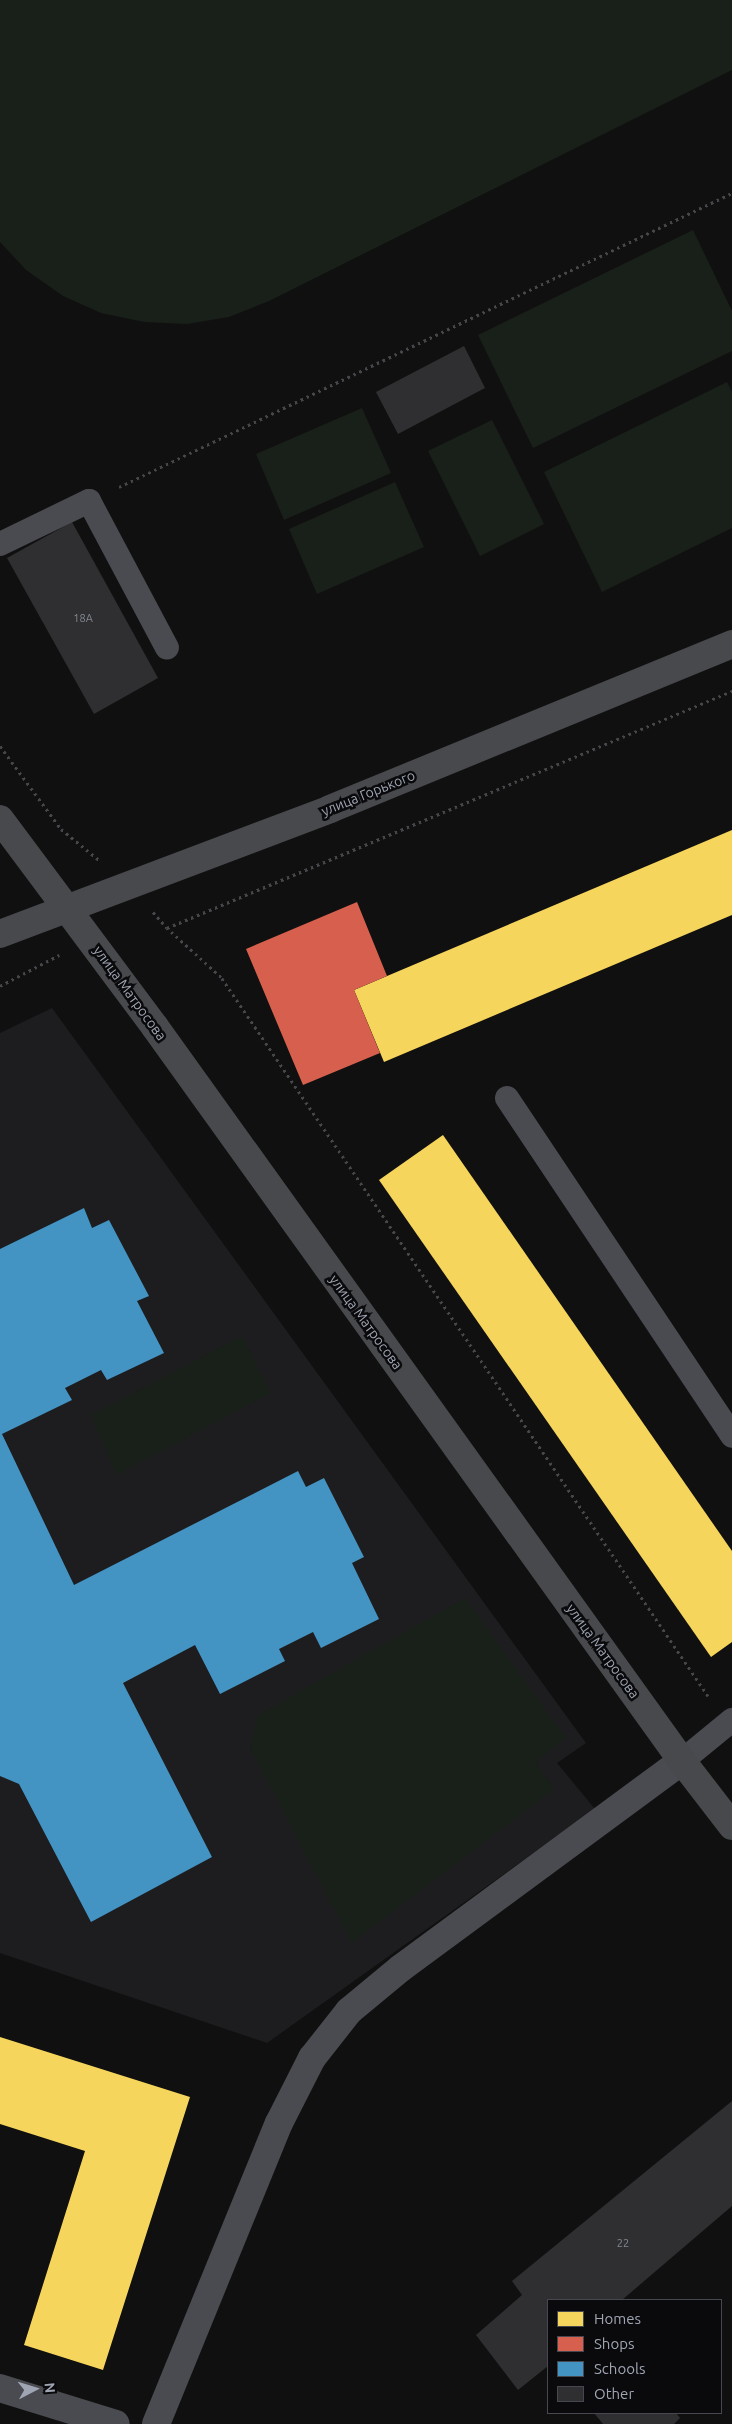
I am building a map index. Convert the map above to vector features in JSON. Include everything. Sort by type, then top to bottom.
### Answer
[{"type":"street","name":"улица Горького","points":[[0,934],[330,809],[732,644]]},
{"type":"street","name":"улица Матросова","points":[[0,819],[68,908],[682,1762],[732,1826]]},
{"type":"street","points":[[156,2424],[280,2123],[312,2058],[349,2011],[401,1968],[682,1762]]},
{"type":"street","points":[[0,2388],[116,2424]]},
{"type":"lane","points":[[0,544],[89,501],[167,648]]},
{"type":"lane","points":[[507,1098],[732,1436]]},
{"type":"lane","points":[[682,1762],[730,1722]]},
{"type":"path","points":[[89,501],[732,193]]},
{"type":"path","points":[[730,1722],[221,978],[167,928],[732,691]]},
{"type":"path","points":[[0,746],[61,828],[130,884]]},
{"type":"shaded area","points":[[0,0],[732,0],[732,70],[269,301],[229,317],[187,324],[144,322],[101,313],[63,296],[26,270],[0,242]]},
{"type":"shaded area","points":[[693,230],[732,311],[732,351],[533,448],[478,335]]},
{"type":"shaded area","points":[[727,382],[732,392],[732,528],[602,592],[544,472]]},
{"type":"shaded area","points":[[362,408],[391,473],[284,520],[256,454]]},
{"type":"shaded area","points":[[492,420],[544,524],[480,556],[428,451]]},
{"type":"shaded area","points":[[395,482],[424,547],[317,594],[289,529]]},
{"type":"shaded area","points":[[52,1008],[586,1743],[557,1763],[595,1809],[267,2043],[0,1953],[0,1033]]},
{"type":"shaded area","points":[[242,1336],[271,1393],[116,1475],[91,1415]]},
{"type":"shaded area","points":[[465,1598],[566,1738],[536,1762],[554,1789],[352,1943],[250,1748],[258,1715]]},
{"type":"building: Homes","points":[[732,830],[732,915],[384,1062],[354,990]]},
{"type":"building: Homes","points":[[443,1135],[732,1551],[732,1642],[711,1657],[379,1180]]},
{"type":"building: Homes","points":[[0,2037],[190,2097],[103,2370],[24,2345],[85,2151],[0,2124]]},
{"type":"building: Shops","points":[[357,902],[387,976],[354,990],[380,1053],[303,1085],[246,949]]},
{"type":"building: Schools","points":[[84,1208],[92,1228],[109,1220],[149,1296],[137,1301],[164,1353],[107,1380],[101,1370],[65,1388],[72,1400],[2,1434],[74,1585],[298,1471],[306,1487],[324,1478],[364,1557],[352,1563],[379,1619],[321,1648],[313,1632],[279,1649],[285,1661],[220,1694],[195,1645],[123,1683],[212,1857],[91,1922],[19,1784],[0,1776],[0,1249]]},
{"type":"building: Other","points":[[464,346],[485,388],[398,434],[376,392]]},
{"type":"building: Other","points":[[72,522],[158,678],[94,714],[7,558]]},
{"type":"building: Other","points":[[732,2101],[732,2206],[623,2299],[547,2299],[547,2367],[518,2390],[476,2335],[522,2295],[512,2281]]},
{"type":"building: Other","points":[[595,2414],[677,2414],[680,2418],[674,2424],[603,2424]]}]
